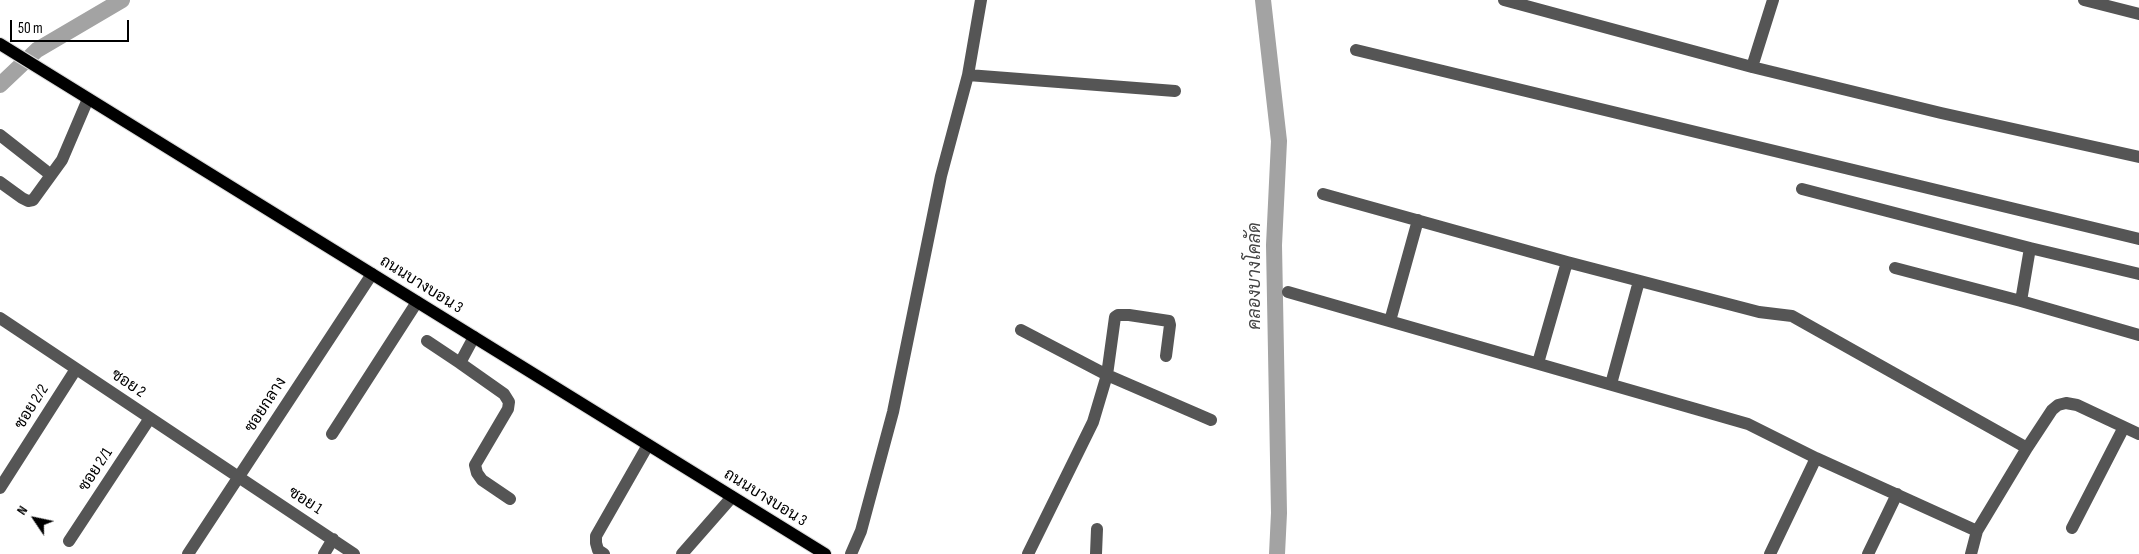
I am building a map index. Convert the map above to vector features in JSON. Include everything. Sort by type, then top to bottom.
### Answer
[{"type":"main road","name":"ถนนบางบอน 3","points":[[4,46],[825,554]]},
{"type":"street","points":[[851,554],[861,531],[893,412],[941,176],[968,75],[981,0]]},
{"type":"street","points":[[1504,0],[1752,68],[1941,113],[2139,156]]},
{"type":"street","points":[[1752,68],[1773,0]]},
{"type":"street","points":[[2084,0],[2139,14]]},
{"type":"street","points":[[1356,50],[2139,239]]},
{"type":"street","points":[[968,75],[1176,91]]},
{"type":"street","points":[[0,182],[28,201],[33,200],[62,160],[88,99]]},
{"type":"street","points":[[0,135],[51,175]]},
{"type":"street","points":[[1802,188],[2030,248],[2139,274]]},
{"type":"street","points":[[1323,194],[1639,281],[1759,312],[1792,316],[2027,448]]},
{"type":"street","points":[[1390,320],[1418,220]]},
{"type":"street","points":[[2021,301],[2030,248]]},
{"type":"street","points":[[1538,363],[1567,262]]},
{"type":"street","points":[[1895,268],[2021,301],[2139,335]]},
{"type":"street","name":"ซอยกลาง","points":[[188,554],[372,274]]},
{"type":"street","points":[[1611,384],[1639,281]]},
{"type":"street","points":[[1288,292],[1748,424],[1816,458],[1976,530]]},
{"type":"street","points":[[332,434],[417,302]]},
{"type":"street","points":[[1028,554],[1092,422],[1107,374],[1115,317],[1118,315],[1169,320],[1166,356]]},
{"type":"street","name":"ซอย 2","points":[[1,320],[238,477]]},
{"type":"street","points":[[1021,330],[1107,374],[1211,420]]},
{"type":"street","points":[[460,363],[474,337]]},
{"type":"street","points":[[428,341],[504,394],[508,402],[508,409],[475,466],[482,480],[510,499]]},
{"type":"street","name":"ซอย 2/2","points":[[0,488],[76,369]]},
{"type":"street","points":[[1972,554],[1976,530],[2027,448],[2052,410],[2058,405],[2066,403],[2077,405],[2139,434]]},
{"type":"street","name":"ซอย 2/1","points":[[69,541],[150,418]]},
{"type":"street","points":[[2072,528],[2124,427]]},
{"type":"street","points":[[604,554],[598,550],[596,536],[648,445]]},
{"type":"street","points":[[1770,554],[1816,458]]},
{"type":"street","name":"ซอย 1","points":[[238,477],[354,554]]},
{"type":"street","points":[[1868,554],[1896,494]]},
{"type":"street","points":[[682,554],[732,497]]},
{"type":"street","points":[[1096,554],[1097,528]]},
{"type":"street","points":[[324,554],[333,539]]},
{"type":"waterway","points":[[0,85],[37,50],[122,0]]},
{"type":"waterway","name":"คลองบางโคลัด","points":[[1263,0],[1279,141],[1274,245],[1279,513],[1277,554]]}]
